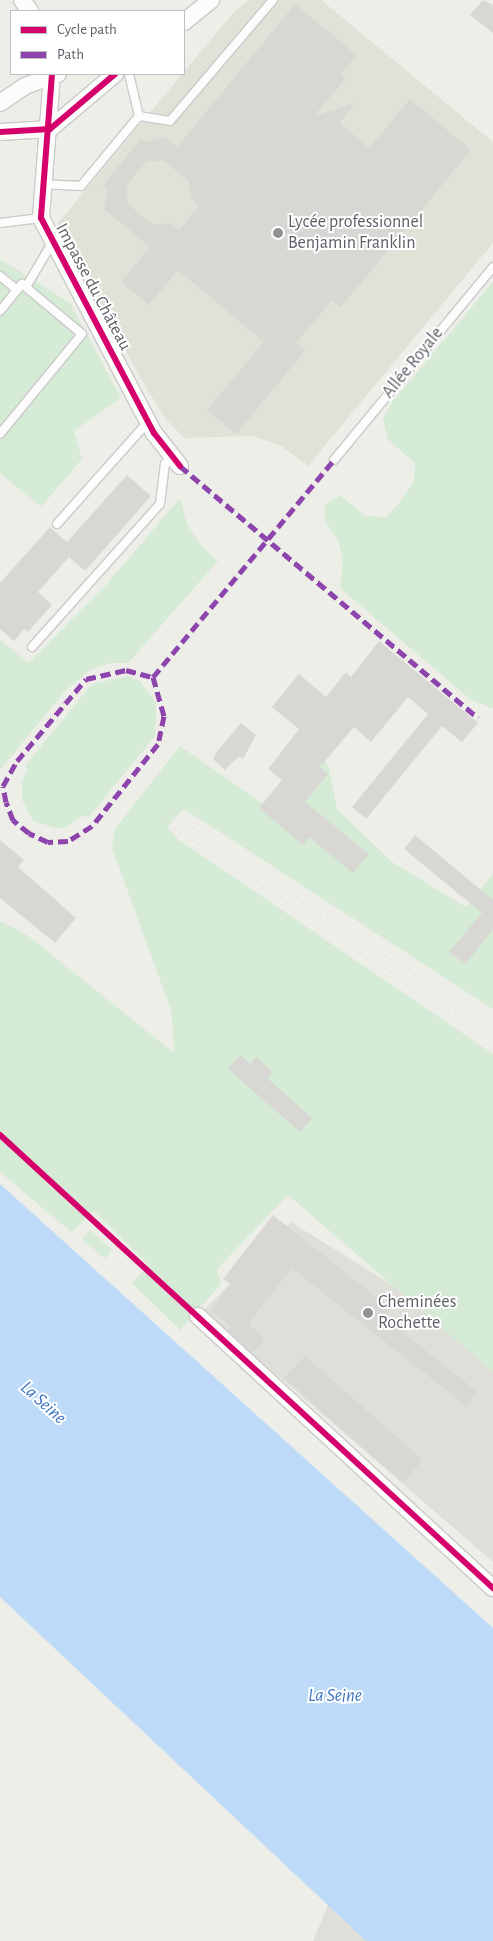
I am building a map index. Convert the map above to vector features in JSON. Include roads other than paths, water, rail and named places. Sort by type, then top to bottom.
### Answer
[{"type":"street","points":[[185,21],[211,0]]},
{"type":"street","points":[[0,103],[52,75]]},
{"type":"street","name":"Impasse du Château","points":[[54,75],[50,129],[42,184],[41,218],[52,243],[148,422],[175,461]]},
{"type":"street","points":[[0,132],[50,129],[114,75]]},
{"type":"street","points":[[198,1316],[493,1588]]},
{"type":"lane","points":[[139,116],[170,122],[273,0]]},
{"type":"lane","points":[[129,75],[139,116]]},
{"type":"lane","points":[[42,184],[81,186],[139,116]]},
{"type":"lane","points":[[0,223],[41,218]]},
{"type":"lane","points":[[26,287],[52,243]]},
{"type":"lane","name":"Allée Royale","points":[[334,460],[493,267]]},
{"type":"lane","points":[[0,276],[17,290]]},
{"type":"lane","points":[[0,311],[22,284],[82,334],[0,434]]},
{"type":"lane","points":[[57,524],[148,422]]},
{"type":"lane","points":[[32,647],[160,504],[165,464],[175,461]]},
{"type":"water","name":"La Seine","points":[[0,1184],[493,1628],[493,1941],[366,1941],[0,1597]]},
{"type":"railway","points":[[169,812],[493,1027]]},
{"type":"railway","points":[[163,821],[493,1040]]},
{"type":"place","name":"Lycée professionnel Benjamin Franklin","points":[[278,233]]},
{"type":"place","name":"Cheminées Rochette","points":[[368,1313]]}]
